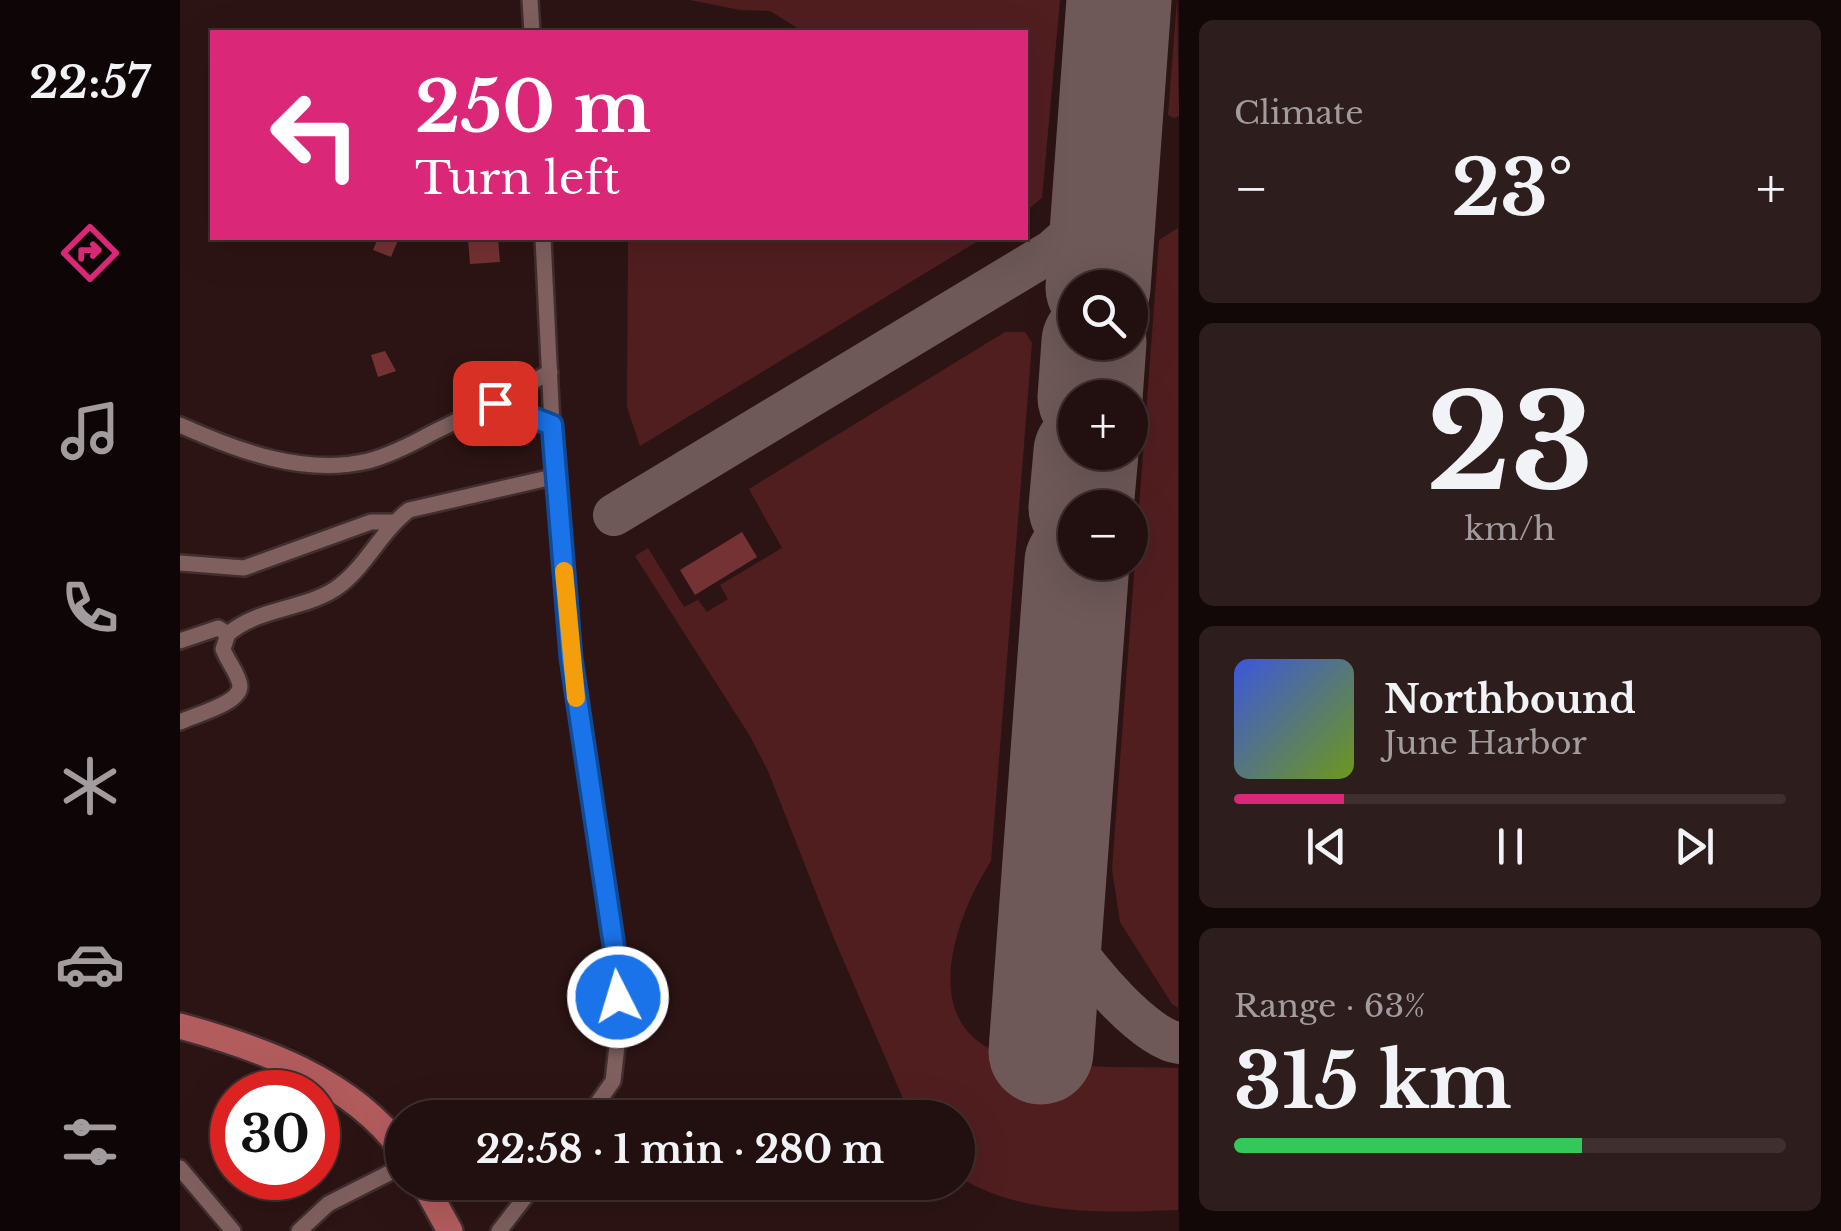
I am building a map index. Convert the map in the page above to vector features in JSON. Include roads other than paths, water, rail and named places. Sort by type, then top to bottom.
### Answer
[{"type":"main road","points":[[180,1026],[242,1046],[327,1084],[362,1108],[385,1139]]},
{"type":"main road","points":[[432,1200],[450,1231]]},
{"type":"street","points":[[530,0],[532,30]]},
{"type":"street","points":[[542,240],[552,425],[577,708],[617,966],[619,1028],[613,1082],[600,1100]]},
{"type":"street","points":[[180,425],[269,458],[340,464],[367,461],[495,403],[550,372]]},
{"type":"street","points":[[495,403],[552,425]]},
{"type":"street","points":[[180,722],[238,695],[240,684],[223,650],[228,634],[252,620],[337,588],[393,522],[418,506],[557,476]]},
{"type":"street","points":[[180,563],[244,568],[371,522],[393,522]]},
{"type":"street","points":[[180,640],[218,628],[228,634]]},
{"type":"street","points":[[180,1168],[233,1231]]},
{"type":"street","points":[[298,1231],[328,1204],[385,1169]]},
{"type":"street","points":[[499,1231],[522,1200]]}]
